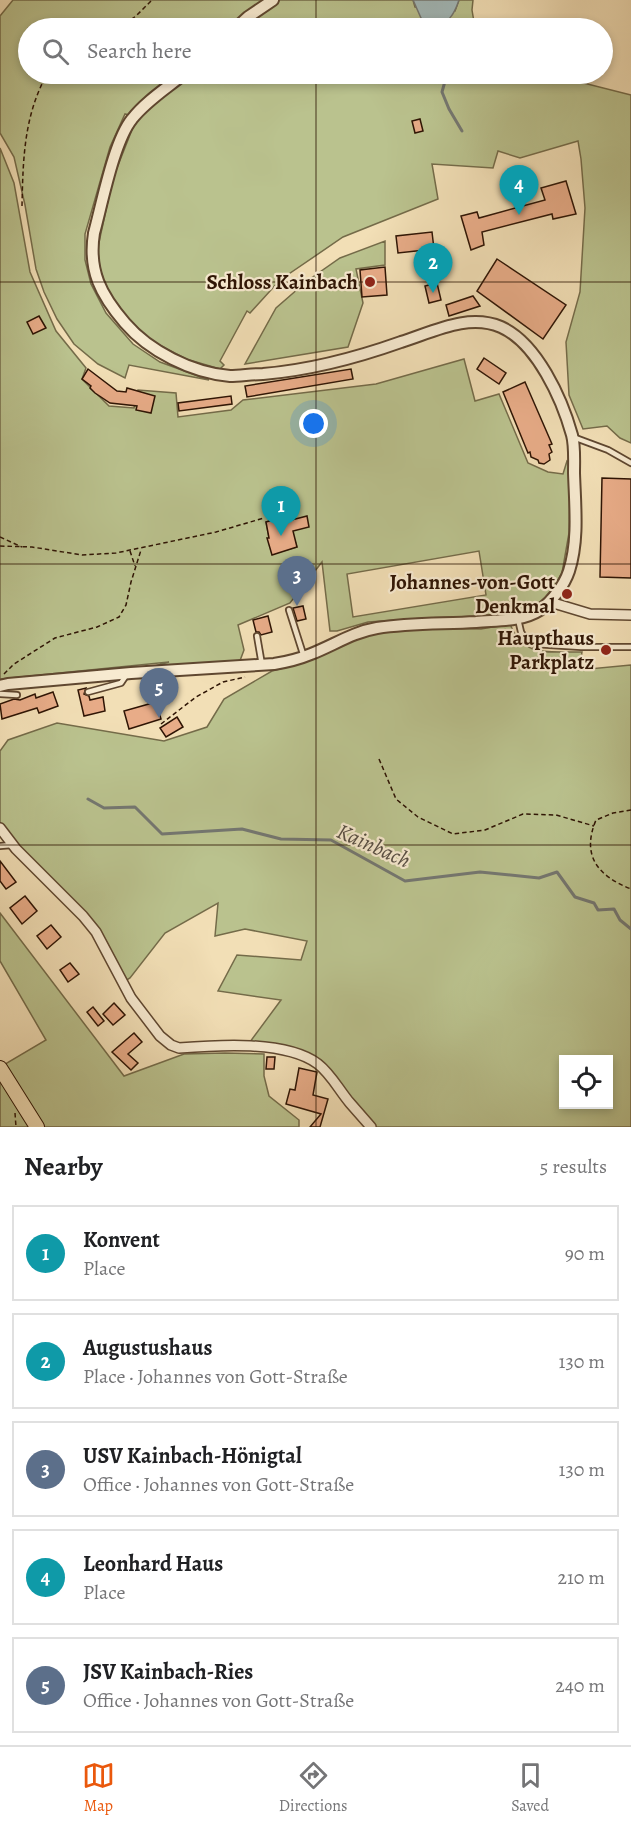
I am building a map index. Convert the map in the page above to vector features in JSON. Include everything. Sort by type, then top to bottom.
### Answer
[{"type":"main road","points":[[0,1068],[37,1127]]},
{"type":"street","points":[[247,18],[273,0]]},
{"type":"street","points":[[1,681],[8,684],[289,662],[350,635],[374,629],[518,619],[537,612],[550,602],[569,572],[575,522],[573,437],[560,403],[538,361],[516,337],[505,329],[488,322],[472,321],[452,325],[357,357],[307,368],[230,376],[207,371],[164,355],[149,346],[113,310],[100,287],[92,264],[94,233],[124,132],[131,120],[148,102],[171,84]]},
{"type":"street","points":[[550,602],[590,614],[631,615]]},
{"type":"street","points":[[0,828],[13,845],[96,932],[131,998],[160,1036],[171,1045],[179,1048],[247,1046],[290,1051],[304,1056],[327,1073],[371,1127]]},
{"type":"lane","points":[[573,437],[608,450],[631,463]]},
{"type":"lane","points":[[290,610],[304,657]]},
{"type":"lane","points":[[518,619],[521,632],[534,644],[631,647]]},
{"type":"lane","points":[[257,636],[262,664]]},
{"type":"lane","points":[[88,692],[121,683],[127,673]]},
{"type":"lane","points":[[0,694],[17,695]]},
{"type":"lane","points":[[0,846],[13,845]]},
{"type":"path","points":[[133,18],[152,0]]},
{"type":"path","points":[[22,206],[23,155],[27,129],[42,84]]},
{"type":"path","points":[[0,546],[82,555],[116,553],[216,532],[264,518]]},
{"type":"path","points":[[0,537],[22,547]]},
{"type":"path","points":[[1,681],[14,664],[55,638],[97,627],[119,617],[126,605],[141,549]]},
{"type":"path","points":[[130,551],[135,567]]},
{"type":"path","points":[[161,724],[196,697],[223,682],[252,675]]},
{"type":"path","points":[[379,759],[396,799],[418,817],[453,834],[485,830],[523,814],[556,815],[594,826]]},
{"type":"path","points":[[631,810],[613,813],[596,820],[591,832],[591,848],[602,874],[631,889]]},
{"type":"green space","points":[[13,0],[413,0],[415,7],[455,11],[459,0],[473,0],[473,18],[18,18],[18,84],[588,84],[631,95],[631,443],[620,438],[607,426],[583,429],[569,395],[566,342],[580,292],[585,208],[578,141],[520,158],[498,151],[493,168],[432,164],[438,199],[343,237],[280,280],[250,313],[247,311],[220,361],[224,365],[220,369],[186,359],[150,340],[126,316],[107,290],[96,256],[113,178],[137,117],[125,114],[110,147],[85,234],[85,260],[91,284],[106,313],[133,344],[160,362],[209,380],[129,365],[125,378],[98,364],[74,344],[57,319],[36,269],[14,157],[0,133],[0,16]]},
{"type":"green space","points":[[0,148],[14,183],[30,272],[56,331],[86,368],[82,379],[109,406],[134,408],[138,390],[176,393],[178,417],[231,410],[243,400],[376,384],[464,359],[475,401],[499,394],[528,463],[548,472],[563,474],[567,461],[570,463],[569,533],[562,573],[548,597],[539,605],[513,615],[368,622],[330,631],[322,562],[290,603],[238,625],[244,650],[238,666],[131,673],[169,662],[0,679]],"holes":[[[285,517],[288,519],[297,547],[272,554],[266,522]],[[479,551],[486,595],[353,617],[347,574]]]},
{"type":"green space","points":[[385,241],[385,265],[356,269],[363,303],[348,347],[245,364],[276,308],[307,281],[340,258]]},
{"type":"green space","points":[[510,624],[516,635],[530,648],[549,652],[582,652],[579,670],[631,665],[631,1127],[371,1127],[327,1073],[304,1056],[247,1046],[281,1000],[218,991],[237,955],[301,960],[307,941],[245,929],[215,936],[218,903],[165,933],[130,978],[122,983],[96,932],[0,828],[0,751],[8,740],[57,723],[164,741],[207,727],[224,699],[272,671],[299,664],[351,639],[376,632],[420,628],[481,629]]},
{"type":"green space","points":[[0,913],[124,1076],[184,1054],[264,1054],[264,1076],[269,1096],[299,1120],[299,1127],[0,1127],[0,1067],[46,1040],[0,961]]},
{"type":"water","points":[[413,0],[459,0],[450,18],[421,18]]},
{"type":"building","points":[[420,119],[423,131],[415,133],[412,121]]},
{"type":"building","points":[[566,181],[576,214],[553,219],[552,214],[482,232],[484,245],[471,250],[461,216],[477,212],[479,218],[545,200],[541,188]]},
{"type":"building","points":[[432,232],[434,249],[398,253],[396,236]]},
{"type":"building","points":[[497,259],[566,305],[543,339],[477,291]]},
{"type":"building","name":"Schloss Kainbach","points":[[385,267],[387,295],[362,297],[360,270]]},
{"type":"building","points":[[437,283],[441,300],[429,303],[425,286]]},
{"type":"building","points":[[473,296],[480,306],[449,316],[446,305]]},
{"type":"building","points":[[39,316],[46,328],[33,334],[27,322]]},
{"type":"building","points":[[484,358],[506,373],[499,384],[477,369]]},
{"type":"building","points":[[88,369],[117,391],[126,392],[127,388],[155,396],[151,413],[136,410],[137,406],[110,403],[95,393],[90,388],[91,386],[82,379]]},
{"type":"building","points":[[351,369],[353,379],[247,397],[245,386]]},
{"type":"building","points":[[525,382],[552,444],[549,445],[552,452],[549,454],[550,460],[544,464],[539,463],[531,457],[530,452],[528,453],[503,392]]},
{"type":"building","points":[[231,396],[232,404],[179,411],[178,403]]},
{"type":"building","points":[[602,478],[631,479],[631,578],[600,577]]},
{"type":"building","points":[[285,516],[288,521],[307,516],[309,527],[293,531],[297,547],[272,555],[267,538],[269,538],[266,522]]},
{"type":"building","points":[[303,606],[306,619],[297,621],[293,608]]},
{"type":"building","points":[[268,616],[272,632],[261,635],[256,632],[253,620]]},
{"type":"building","points":[[86,688],[84,694],[89,696],[90,700],[103,697],[105,711],[84,716],[78,690]]},
{"type":"building","points":[[53,692],[58,706],[39,713],[37,708],[2,719],[0,704],[35,694],[36,698]]},
{"type":"building","points":[[156,702],[161,719],[129,729],[124,711]]},
{"type":"building","points":[[177,717],[183,727],[166,737],[160,728]]},
{"type":"building","points":[[0,861],[16,882],[6,889],[0,881]]},
{"type":"building","points":[[25,896],[37,911],[22,924],[10,908]]},
{"type":"building","points":[[51,925],[61,937],[47,949],[37,936]]},
{"type":"building","points":[[70,963],[79,974],[68,982],[60,970]]},
{"type":"building","points":[[114,1003],[125,1015],[113,1025],[103,1014]]},
{"type":"building","points":[[93,1007],[104,1021],[98,1026],[87,1012]]},
{"type":"building","points":[[134,1033],[142,1042],[128,1054],[138,1063],[131,1070],[112,1052]]},
{"type":"building","points":[[267,1057],[275,1057],[274,1069],[266,1069]]},
{"type":"building","points":[[299,1068],[317,1072],[313,1095],[328,1099],[320,1127],[310,1127],[321,1114],[286,1104],[290,1089],[295,1090]]},
{"type":"waterway","points":[[444,84],[442,92],[462,131]]},
{"type":"waterway","name":"Kainbach","points":[[88,799],[104,808],[135,807],[162,834],[242,829],[281,839],[331,840],[405,881],[480,872],[539,878],[557,872],[575,897],[594,903],[598,910],[614,909],[620,920],[631,929]]},
{"type":"place","name":"Leonhard Haus","points":[[519,215]]},
{"type":"place","name":"Schloss Kainbach","points":[[370,282]]},
{"type":"place","name":"Augustushaus","points":[[433,293]]},
{"type":"place","name":"Konvent","points":[[281,536]]},
{"type":"place","name":"Johannes-von-Gott Denkmal","points":[[567,594]]},
{"type":"place","name":"USV Kainbach-Hönigtal","points":[[297,606]]},
{"type":"place","name":"Haupthaus Parkplatz","points":[[606,650]]},
{"type":"place","name":"JSV Kainbach-Ries","points":[[159,718]]}]
